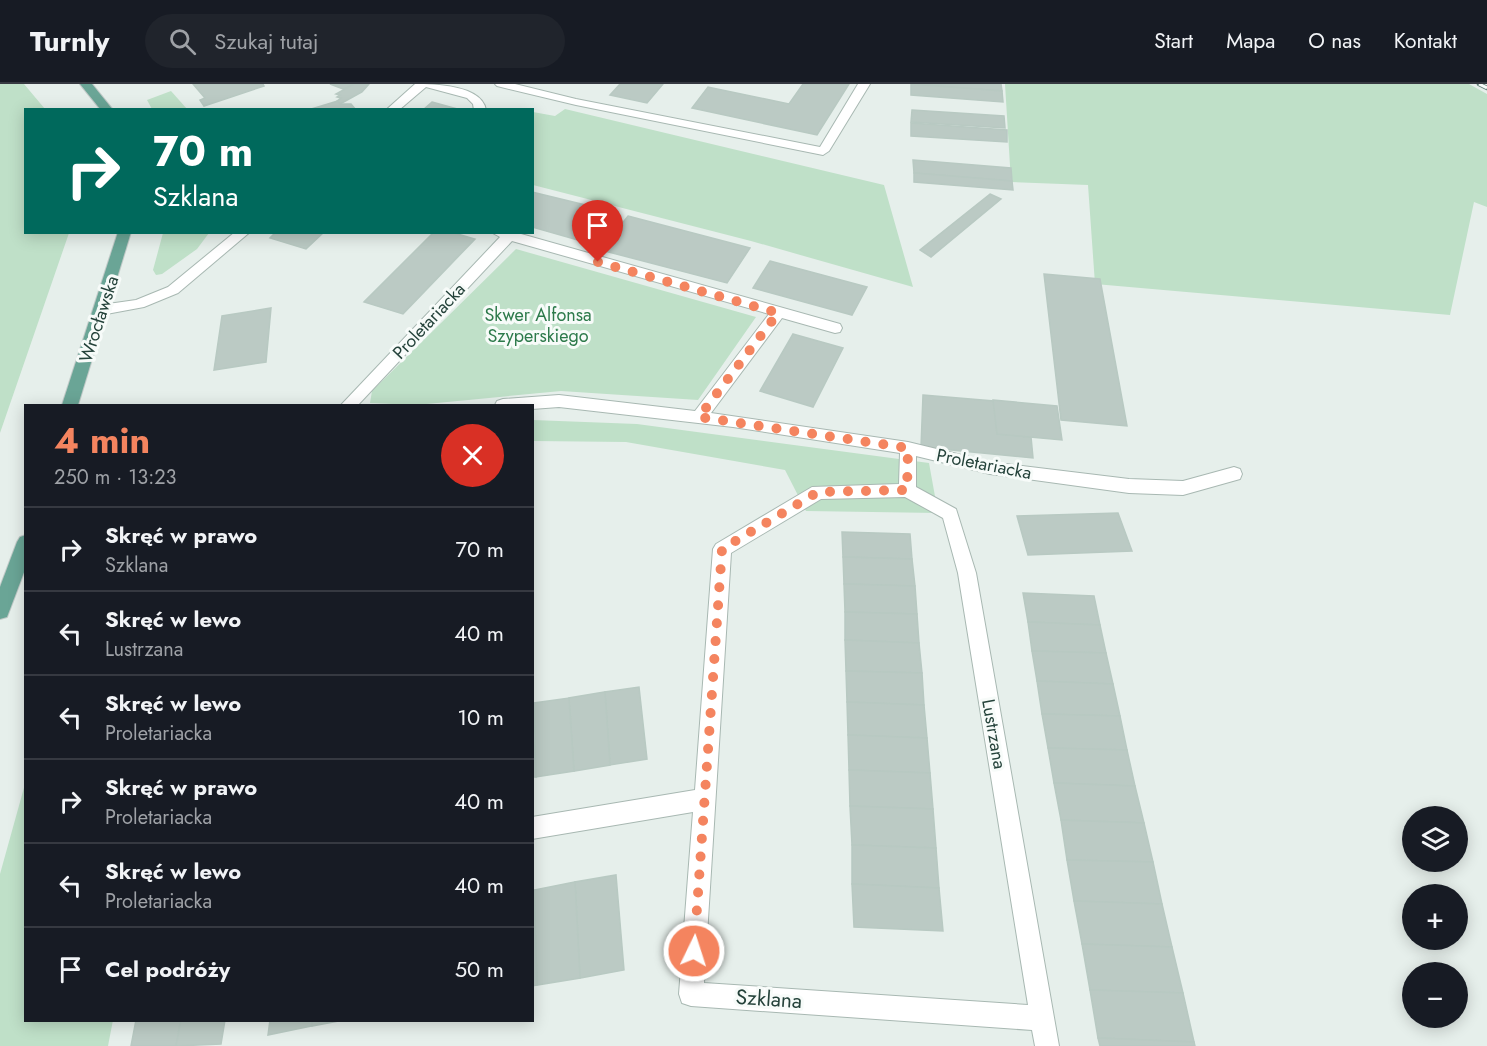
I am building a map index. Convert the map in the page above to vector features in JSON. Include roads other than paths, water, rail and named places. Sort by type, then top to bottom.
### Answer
[{"type":"main road","points":[[86,84],[106,108]]},
{"type":"main road","name":"Wrocławska","points":[[70,404],[124,234]]},
{"type":"main road","points":[[0,611],[24,547]]},
{"type":"street","points":[[393,108],[422,84]]},
{"type":"street","points":[[429,84],[471,96],[479,102],[480,108]]},
{"type":"street","points":[[501,84],[576,102],[823,151],[864,84]]},
{"type":"street","points":[[101,310],[139,304],[173,290],[242,234]]},
{"type":"street","name":"Proletariacka","points":[[350,404],[503,234],[835,328]]},
{"type":"street","points":[[699,417],[778,313]]},
{"type":"street","name":"Proletariacka","points":[[514,404],[559,400],[699,417],[908,448],[990,468],[1129,486],[1184,488],[1234,474]]},
{"type":"street","points":[[907,490],[908,448]]},
{"type":"street","name":"Szklana","points":[[907,490],[818,492],[722,549],[691,994],[1042,1018]]},
{"type":"street","name":"Lustrzana","points":[[907,490],[950,514],[967,573],[1047,1046]]},
{"type":"street","points":[[534,828],[705,799]]},
{"type":"railway","points":[[1479,84],[1487,88]]},
{"type":"park label","name":"Skwer Alfonsa Szyperskiego","points":[[538,325]]}]
